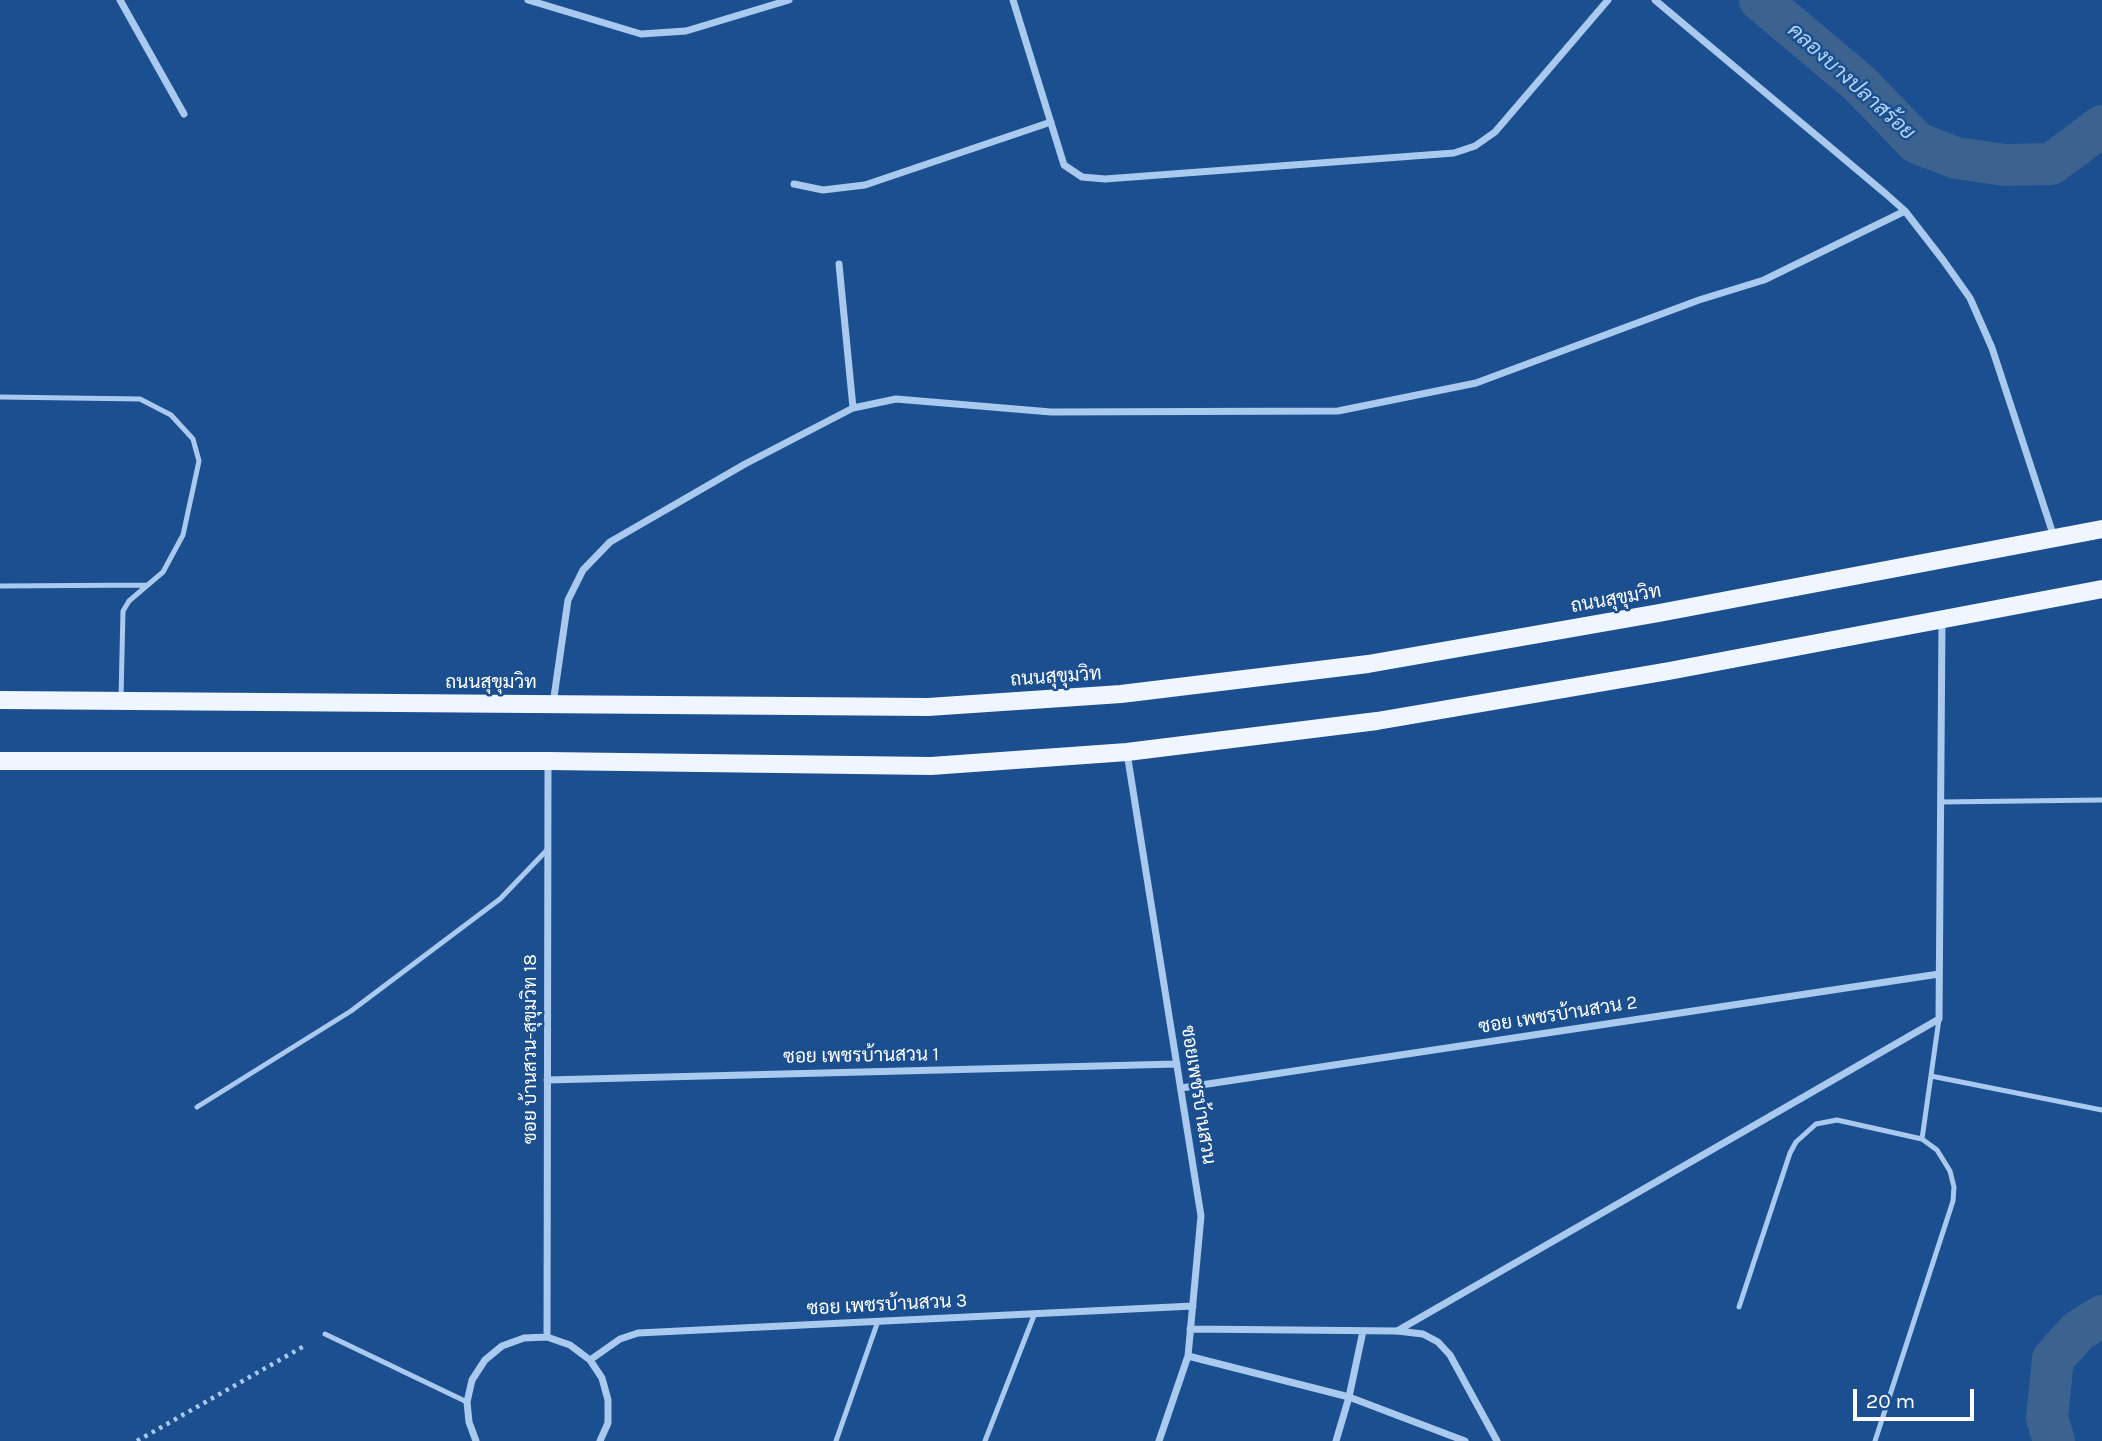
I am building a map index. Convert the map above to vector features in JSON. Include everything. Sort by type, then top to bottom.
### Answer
[{"type":"main road","name":"ถนนสุขุมวิท","points":[[0,700],[928,707],[1121,694],[1368,664],[1658,613],[2102,529]]},
{"type":"main road","points":[[0,761],[548,761],[931,766],[1127,752],[1377,722],[1669,671],[2102,589]]},
{"type":"street","points":[[120,0],[184,114]]},
{"type":"street","points":[[528,0],[641,34],[686,31],[789,0]]},
{"type":"street","points":[[1013,0],[1064,165],[1082,177],[1105,179],[1454,153],[1475,146],[1495,131],[1608,0]]},
{"type":"street","points":[[1655,0],[1905,211],[1970,298],[1992,348],[2055,538]]},
{"type":"street","points":[[794,184],[823,190],[866,186],[1051,122]]},
{"type":"street","points":[[553,704],[568,600],[583,570],[610,542],[745,464],[853,408],[897,399],[1051,412],[1338,411],[1476,383],[1699,300],[1763,280],[1905,211]]},
{"type":"street","points":[[839,264],[853,408]]},
{"type":"street","points":[[1397,1331],[1939,1018],[1942,620]]},
{"type":"street","name":"ซอยเพชรบ้านสวน","points":[[1127,752],[1201,1216],[1188,1356],[1159,1441]]},
{"type":"street","name":"ซอย บ้านสวน-สุขุมวิท 18","points":[[547,1337],[548,761]]},
{"type":"street","name":"ซอย เพชรบ้านสวน 2","points":[[1181,1088],[1939,974]]},
{"type":"street","name":"ซอย เพชรบ้านสวน 1","points":[[547,1080],[1177,1064]]},
{"type":"street","name":"ซอย เพชรบ้านสวน 3","points":[[590,1360],[620,1339],[638,1333],[1193,1306]]},
{"type":"street","points":[[1190,1329],[1397,1331],[1423,1334],[1444,1348],[1497,1441]]},
{"type":"street","points":[[1336,1441],[1349,1398],[1363,1331]]},
{"type":"street","points":[[476,1441],[469,1422],[467,1402],[472,1380],[485,1360],[502,1346],[524,1338],[547,1337],[570,1345],[590,1360],[602,1378],[608,1400],[608,1423],[600,1441]]},
{"type":"street","points":[[1188,1356],[1349,1398],[1465,1441]]},
{"type":"lane","points":[[0,397],[140,399],[171,415],[193,439],[199,461],[183,535],[163,572],[129,601],[123,611],[121,701]]},
{"type":"lane","points":[[0,586],[148,585]]},
{"type":"lane","points":[[1940,802],[2102,800]]},
{"type":"lane","points":[[197,1107],[351,1011],[500,899],[546,851]]},
{"type":"lane","points":[[1922,1139],[1939,1018]]},
{"type":"lane","points":[[1931,1076],[2102,1110]]},
{"type":"lane","points":[[1739,1307],[1790,1153],[1796,1142],[1816,1124],[1838,1120],[1922,1139],[1937,1150],[1947,1164],[1954,1195],[1875,1441]]},
{"type":"lane","points":[[985,1441],[1035,1313]]},
{"type":"lane","points":[[836,1441],[878,1321]]},
{"type":"lane","points":[[325,1334],[467,1402]]},
{"type":"path","points":[[138,1441],[325,1334]]},
{"type":"waterway","name":"คลองบางปลาสร้อย","points":[[1760,0],[1860,84],[1917,143],[1956,158],[2005,165],[2051,164],[2102,126]]},
{"type":"waterway","name":"คลองบางปลาสร้อย","points":[[2054,1441],[2047,1418],[2053,1359],[2078,1331],[2102,1316]]}]
